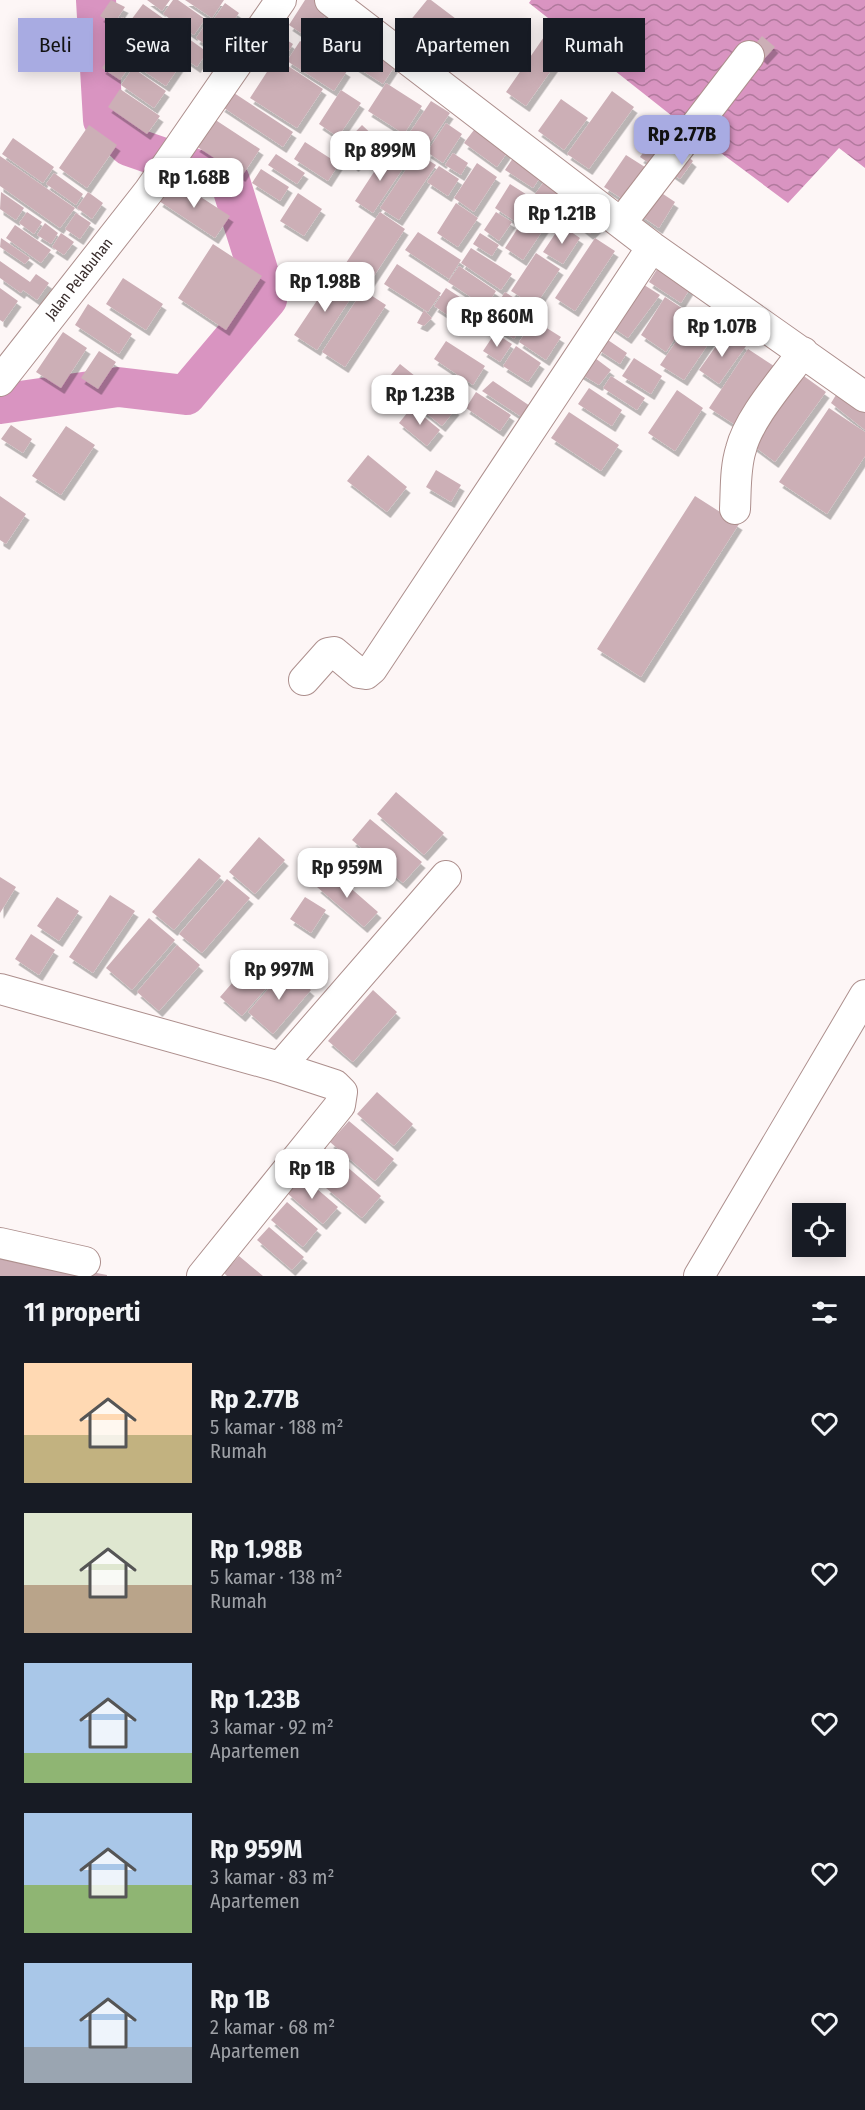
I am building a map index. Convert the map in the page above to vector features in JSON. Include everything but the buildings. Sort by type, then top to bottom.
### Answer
[{"type":"street","name":"Jalan Pelabuhan","points":[[0,381],[149,191],[281,0]]},
{"type":"street","points":[[330,0],[652,248],[803,352],[865,398]]},
{"type":"street","points":[[621,223],[749,56]]},
{"type":"street","points":[[304,680],[328,654],[334,652],[359,673],[366,674],[372,669],[652,248]]},
{"type":"street","points":[[735,509],[737,463],[741,446],[750,428],[803,352]]},
{"type":"street","points":[[280,1067],[446,876]]},
{"type":"street","points":[[0,989],[280,1067],[335,1085],[342,1092],[343,1099],[202,1276]]},
{"type":"street","points":[[699,1276],[865,994]]},
{"type":"street","points":[[0,1243],[86,1262]]},
{"type":"water","points":[[531,0],[865,0],[865,168],[839,148],[788,203],[616,72],[645,72],[645,18],[548,18],[529,3]]},
{"type":"waterway","points":[[0,404],[118,387],[186,395],[267,299],[230,181],[129,146],[103,120],[96,0]]}]
